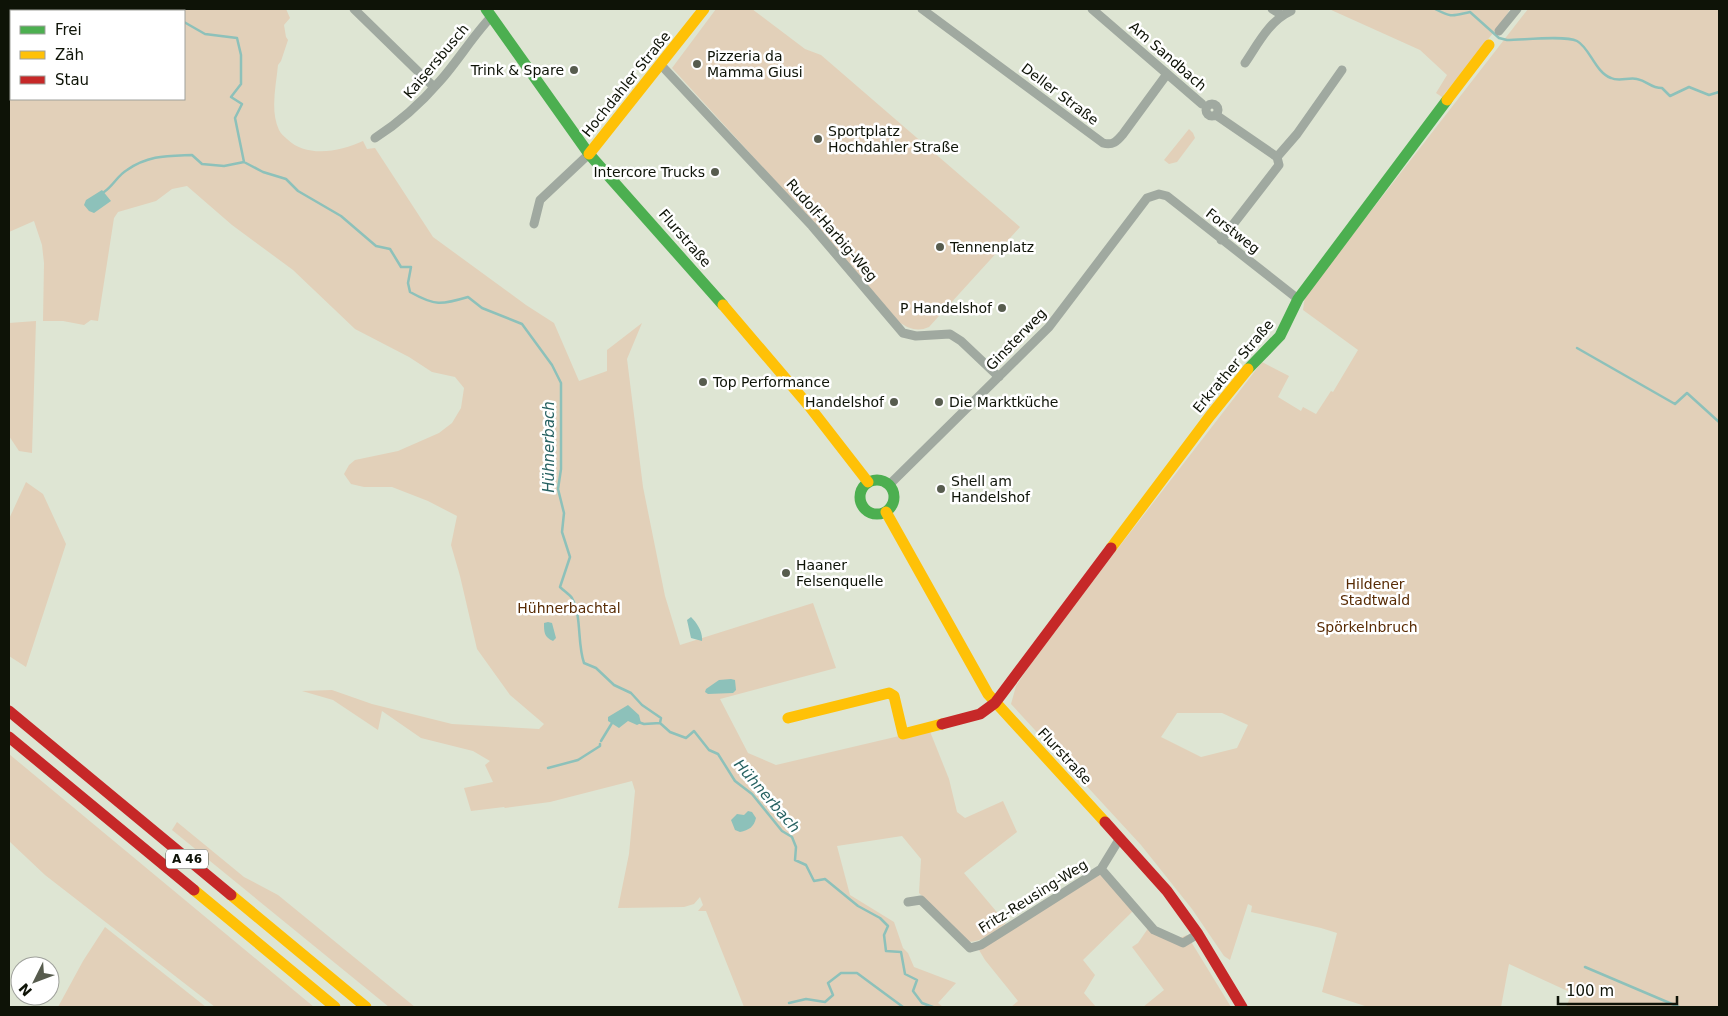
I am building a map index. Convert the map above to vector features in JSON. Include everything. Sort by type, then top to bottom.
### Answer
[{"type":"main road","name":"Hochdahler Straße","points":[[589,154],[704,9]]},
{"type":"main road","name":"Flurstraße","points":[[489,13],[589,154],[671,245],[809,406],[868,482]]},
{"type":"main road","name":"Erkrather Straße","points":[[995,703],[1240,377],[1280,336],[1298,299],[1489,45]]},
{"type":"main road","points":[[878,480],[889,485],[893,491],[894,498],[886,512],[875,514],[864,508],[859,497],[860,491],[868,482],[878,480]]},
{"type":"main road","name":"Flurstraße","points":[[886,512],[979,680],[995,703],[1167,891],[1198,934],[1242,1007]]},
{"type":"main road","points":[[788,718],[889,693],[894,696],[903,734],[980,714],[995,703]]},
{"type":"main road","name":"A 46","points":[[9,711],[366,1007]]},
{"type":"main road","name":"A 46","points":[[9,737],[334,1007]]},
{"type":"street","points":[[354,9],[434,87]]},
{"type":"street","name":"Deller Straße","points":[[922,9],[1103,143],[1115,142],[1123,134],[1167,74]]},
{"type":"street","name":"Am Sandbach","points":[[1092,9],[1202,104]]},
{"type":"street","points":[[1272,9],[1282,15]]},
{"type":"street","points":[[1499,31],[1517,9]]},
{"type":"street","points":[[1244,63],[1269,28],[1282,15],[1291,11]]},
{"type":"street","name":"Kaisersbusch","points":[[376,138],[397,124],[434,87],[489,13]]},
{"type":"street","name":"Rudolf-Harbig-Weg","points":[[661,65],[812,226],[903,333],[916,336],[950,334],[961,341],[999,377]]},
{"type":"street","points":[[1277,157],[1298,134],[1342,70]]},
{"type":"street","points":[[1216,115],[1277,157],[1279,165],[1221,240]]},
{"type":"street","points":[[534,224],[540,200],[589,154]]},
{"type":"street","name":"Forstweg","points":[[1147,198],[1159,194],[1167,196],[1298,299]]},
{"type":"street","name":"Ginsterweg","points":[[889,485],[1049,327],[1147,198]]},
{"type":"street","name":"Fritz-Reusing-Weg","points":[[908,902],[921,900],[970,948],[981,945],[1082,883],[1101,869],[1120,838]]},
{"type":"street","name":"Fritz-Reusing-Weg","points":[[1101,869],[1154,930],[1183,943],[1198,934]]},
{"type":"green space","name":"Hühnerbachtal","points":[[9,9],[286,9],[290,18],[284,25],[288,40],[278,65],[274,107],[276,123],[287,139],[295,145],[313,151],[344,148],[363,141],[367,149],[375,148],[433,237],[526,305],[554,323],[579,381],[607,371],[607,350],[642,323],[627,359],[643,487],[665,596],[680,645],[813,603],[836,668],[720,699],[748,753],[776,765],[929,729],[949,779],[957,812],[965,818],[1003,801],[1017,832],[964,873],[1006,923],[988,936],[973,942],[968,942],[919,893],[921,859],[902,836],[837,846],[850,895],[894,922],[903,948],[908,953],[914,967],[956,983],[938,1003],[943,1007],[744,1007],[706,911],[698,911],[703,905],[700,897],[694,904],[684,907],[618,908],[629,854],[635,791],[632,781],[550,802],[471,811],[464,788],[493,782],[485,765],[490,761],[473,751],[421,738],[382,711],[378,730],[333,700],[302,691],[332,690],[372,704],[452,724],[539,729],[544,724],[510,695],[477,649],[451,545],[457,516],[428,501],[392,487],[364,487],[351,484],[344,474],[349,465],[355,460],[398,451],[439,433],[452,423],[461,408],[464,388],[455,377],[432,372],[409,357],[355,329],[293,270],[232,225],[187,186],[172,189],[156,201],[118,212],[114,218],[98,321],[91,320],[84,325],[63,321],[43,321],[44,263],[42,245],[34,221],[9,232]]},
{"type":"green space","points":[[716,9],[752,9],[805,49],[821,55],[1020,227],[929,327],[914,329],[899,322],[813,222],[672,68]]},
{"type":"green space","points":[[1329,9],[1510,9],[1505,18],[1442,97],[1436,93],[1447,75],[1420,50]]},
{"type":"green space","name":"Hildener Stadtwald","points":[[1528,9],[1719,9],[1719,1007],[1566,1007],[1572,993],[1509,964],[1501,1007],[1368,1007],[1322,992],[1337,933],[1251,912],[1252,906],[1248,904],[1230,960],[1224,956],[1192,909],[1141,845],[1011,704],[1016,686],[1044,644],[1262,362],[1289,376],[1278,397],[1301,411],[1303,407],[1316,414],[1331,391],[1333,392],[1358,350],[1303,310],[1305,296]],"holes":[[[1177,713],[1222,713],[1248,725],[1237,748],[1201,757],[1161,737]]]},
{"type":"green space","points":[[1189,129],[1195,138],[1177,162],[1169,164],[1164,160]]},
{"type":"green space","points":[[36,321],[32,453],[19,451],[9,436],[9,323]]},
{"type":"green space","points":[[26,482],[43,494],[66,544],[26,667],[9,656],[9,519]]},
{"type":"green space","points":[[9,754],[314,1007],[215,1007],[45,875],[9,841]]},
{"type":"green space","points":[[177,822],[244,877],[278,895],[415,1007],[389,1007],[172,830]]},
{"type":"green space","points":[[1100,873],[1133,911],[1083,960],[1095,975],[1084,993],[1096,1007],[1011,1007],[1018,1001],[979,950]]},
{"type":"green space","points":[[105,927],[206,1007],[58,1007],[83,961]]},
{"type":"green space","points":[[1149,927],[1173,941],[1187,935],[1231,1007],[1143,1007],[1164,990],[1132,947],[1138,943]]},
{"type":"water","points":[[102,190],[111,201],[94,213],[89,211],[84,205],[86,200]]},
{"type":"water","points":[[691,617],[702,634],[702,641],[691,638],[687,620]]},
{"type":"water","points":[[544,623],[552,623],[556,638],[553,641],[544,632]]},
{"type":"water","points":[[719,680],[735,680],[736,690],[733,693],[708,694],[705,692],[706,689]]},
{"type":"water","points":[[628,705],[639,715],[641,723],[637,725],[628,721],[619,728],[608,721],[608,717]]},
{"type":"water","points":[[748,811],[752,812],[756,818],[754,824],[751,828],[740,832],[735,830],[731,820],[737,814],[744,815]]},
{"type":"waterway","points":[[1435,9],[1452,15],[1470,12],[1499,38],[1507,40],[1563,38],[1577,41],[1582,44],[1605,75],[1621,80],[1641,80],[1655,87],[1662,88],[1670,96],[1689,87],[1709,95],[1719,92]]},
{"type":"waterway","name":"Hühnerbach","points":[[185,23],[205,34],[237,38],[241,55],[241,84],[231,97],[242,104],[235,118],[244,162],[263,172],[286,179],[298,191],[341,216],[376,246],[390,249],[401,267],[411,267],[408,283],[410,292],[426,300],[438,303],[451,302],[468,297],[482,308],[522,324],[552,365],[561,383],[561,469],[558,489],[564,513],[562,532],[570,557],[560,587],[572,598],[575,605],[584,663],[596,668],[614,685],[631,693],[642,705],[661,718],[660,723],[670,732],[686,738],[694,731],[709,750],[718,754],[735,781],[752,794],[782,831],[792,837],[796,847],[795,860],[806,865],[814,881],[825,879],[858,906],[880,918],[888,926],[884,935],[886,951],[901,952],[905,974],[917,980],[913,991],[922,1003],[933,1007]]},
{"type":"waterway","points":[[104,192],[127,170],[143,161],[158,157],[192,155],[202,164],[224,166],[244,162]]},
{"type":"waterway","points":[[1577,348],[1675,404],[1687,393],[1719,422]]},
{"type":"waterway","points":[[638,722],[644,724],[660,723]]},
{"type":"waterway","points":[[601,741],[612,723]]},
{"type":"waterway","points":[[548,768],[578,760],[600,746],[600,744]]},
{"type":"waterway","points":[[1585,967],[1679,1007]]},
{"type":"waterway","points":[[789,1003],[806,999],[825,1002],[833,995],[828,983],[841,973],[857,973],[903,1007]]},
{"type":"traffic: fast","points":[[486,9],[589,154],[723,305]]},
{"type":"traffic: fast","points":[[1248,369],[1280,336],[1298,299],[1447,100]]},
{"type":"traffic: fast","points":[[877,480],[889,485],[894,497],[889,509],[877,514],[865,509],[860,497],[865,485],[877,480]]},
{"type":"traffic: slow","points":[[589,154],[704,9]]},
{"type":"traffic: slow","points":[[1447,100],[1489,45]]},
{"type":"traffic: slow","points":[[723,305],[809,406],[868,482]]},
{"type":"traffic: slow","points":[[1111,548],[1210,416],[1248,369]]},
{"type":"traffic: slow","points":[[886,512],[988,694],[1105,822]]},
{"type":"traffic: slow","points":[[788,718],[889,693],[894,696],[903,734],[942,724]]},
{"type":"traffic: slow","points":[[194,890],[335,1007]]},
{"type":"traffic: slow","points":[[231,895],[366,1007]]},
{"type":"traffic: jam","points":[[942,724],[980,714],[995,703],[1111,548]]},
{"type":"traffic: jam","points":[[9,711],[231,895]]},
{"type":"traffic: jam","points":[[9,737],[194,890]]},
{"type":"traffic: jam","points":[[1105,822],[1167,891],[1198,934],[1242,1007]]},
{"type":"place","name":"Pizzeria da Mamma Giusi","points":[[697,64]]},
{"type":"place","name":"Trink & Spare","points":[[574,70]]},
{"type":"place","name":"Sportplatz Hochdahler Straße","points":[[818,139]]},
{"type":"place","name":"Intercore Trucks","points":[[715,172]]},
{"type":"place","name":"Tennenplatz","points":[[940,247]]},
{"type":"place","name":"P Handelshof","points":[[1002,308]]},
{"type":"place","name":"Top Performance","points":[[703,382]]},
{"type":"place","name":"Handelshof","points":[[894,402]]},
{"type":"place","name":"Die Marktküche","points":[[939,402]]},
{"type":"place","name":"Shell am Handelshof","points":[[941,489]]},
{"type":"place","name":"Haaner Felsenquelle","points":[[786,573]]},
{"type":"park label","name":"Spörkelnbruch","points":[[1367,627]]}]
